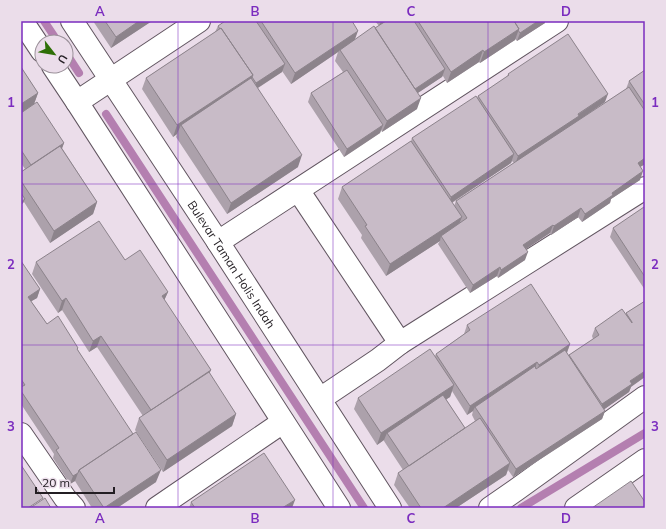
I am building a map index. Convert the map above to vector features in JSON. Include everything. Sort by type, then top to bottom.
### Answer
[{"type":"street","points":[[22,21],[34,38]]},
{"type":"street","name":"Bulevar Taman Holis Indah","points":[[72,21],[218,242],[390,508]]},
{"type":"street","points":[[77,102],[199,21]]},
{"type":"street","points":[[218,242],[557,21]]},
{"type":"street","points":[[58,74],[339,508]]},
{"type":"street","points":[[320,399],[378,360],[400,343],[645,188]]},
{"type":"street","points":[[298,190],[400,343]]},
{"type":"street","points":[[490,508],[645,397]]},
{"type":"street","points":[[156,508],[283,422]]},
{"type":"street","points":[[21,434],[65,498],[74,508]]},
{"type":"street","points":[[576,508],[644,463]]},
{"type":"building","points":[[105,21],[139,21],[116,37]]},
{"type":"building","points":[[225,21],[256,21],[285,64],[256,83],[252,77],[253,75],[221,28],[220,29],[218,26]]},
{"type":"building","points":[[261,21],[352,21],[358,31],[295,73]]},
{"type":"building","points":[[386,21],[414,21],[445,69],[415,89],[375,28]]},
{"type":"building","points":[[418,21],[514,21],[519,29],[484,52],[483,50],[451,72]]},
{"type":"building","points":[[514,21],[538,21],[520,33]]},
{"type":"building","points":[[374,26],[421,98],[387,121],[340,50]]},
{"type":"building","points":[[221,28],[253,75],[177,125],[146,78]]},
{"type":"building","points":[[568,34],[608,94],[578,114],[579,116],[518,156],[478,96]]},
{"type":"building","points":[[21,67],[38,93],[21,104]]},
{"type":"building","points":[[347,70],[383,125],[347,149],[311,93]]},
{"type":"building","points":[[645,70],[645,105],[629,81]]},
{"type":"building","points":[[251,78],[302,155],[231,203],[181,125]]},
{"type":"building","points":[[629,87],[645,111],[645,158],[638,163],[643,171],[612,193],[613,195],[585,214],[581,208],[523,245],[528,252],[501,270],[500,267],[473,285],[441,236],[467,218],[456,201]]},
{"type":"building","points":[[476,96],[514,154],[451,197],[412,138]]},
{"type":"building","points":[[37,102],[64,143],[31,165],[21,150],[21,113]]},
{"type":"building","points":[[411,141],[462,217],[390,264],[342,187]]},
{"type":"building","points":[[60,146],[97,202],[54,231],[21,181],[21,172]]},
{"type":"building","points":[[21,193],[25,199],[21,202]]},
{"type":"building","points":[[644,207],[645,208],[645,277],[613,228]]},
{"type":"building","points":[[99,221],[125,260],[140,250],[168,292],[162,296],[211,370],[151,410],[101,336],[93,341],[66,298],[62,301],[36,262]]},
{"type":"building","points":[[21,261],[40,289],[28,297],[47,324],[58,316],[78,348],[77,349],[133,434],[79,470],[78,473],[73,476],[56,450],[59,448],[21,391],[21,387],[25,385],[21,379]]},
{"type":"building","points":[[531,284],[570,344],[539,365],[537,362],[470,406],[436,354],[470,330],[467,325]]},
{"type":"building","points":[[645,301],[645,371],[630,381],[632,384],[602,404],[569,355],[599,335],[595,328],[622,309],[632,323],[626,313]]},
{"type":"building","points":[[430,349],[454,385],[381,433],[358,398]]},
{"type":"building","points":[[565,350],[605,411],[516,469],[475,407],[535,366],[536,369]]},
{"type":"building","points":[[209,372],[236,414],[167,460],[139,418]]},
{"type":"building","points":[[443,395],[465,428],[409,466],[387,433]]},
{"type":"building","points":[[480,418],[510,463],[443,508],[421,508],[398,473]]},
{"type":"building","points":[[136,432],[161,470],[104,508],[79,470]]},
{"type":"building","points":[[264,453],[295,500],[282,508],[195,508],[191,502]]},
{"type":"building","points":[[21,465],[43,498],[28,508],[21,508]]},
{"type":"building","points":[[631,481],[645,502],[645,508],[592,508]]},
{"type":"building","points":[[45,498],[51,508],[30,508]]},
{"type":"waterway","points":[[44,21],[53,34]]},
{"type":"waterway","points":[[74,65],[79,73]]},
{"type":"waterway","points":[[106,114],[364,508]]},
{"type":"waterway","points":[[521,508],[645,433]]}]
